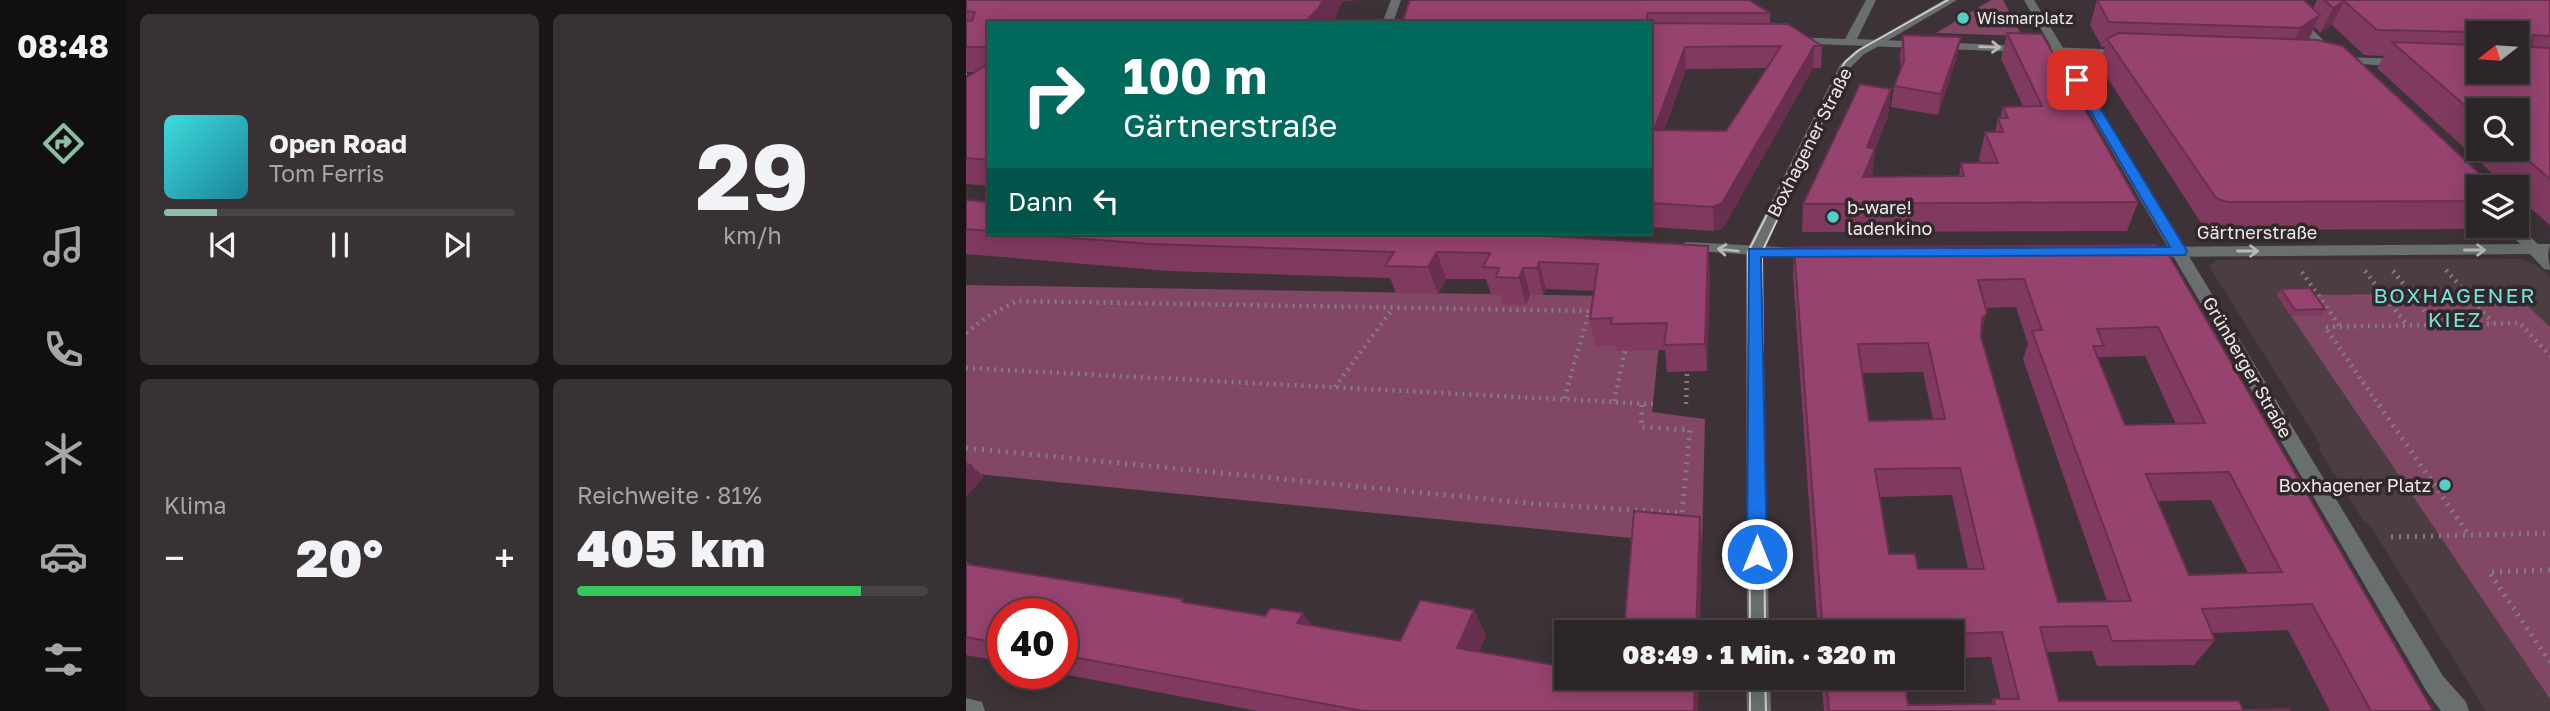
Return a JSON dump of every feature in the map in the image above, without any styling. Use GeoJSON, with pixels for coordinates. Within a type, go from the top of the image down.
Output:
{"type":"FeatureCollection","features":[{"type":"Feature","properties":{"kind":"street"},"geometry":{"type":"LineString","coordinates":[[1388,21],[1396,0]]}},
{"type":"Feature","properties":{"kind":"street"},"geometry":{"type":"LineString","coordinates":[[1850,41],[1871,0]]}},
{"type":"Feature","properties":{"kind":"street","name":"Boxhagener Straße"},"geometry":{"type":"LineString","coordinates":[[1758,620],[1754,253],[1839,76],[1852,59],[1952,0]]}},
{"type":"Feature","properties":{"kind":"street"},"geometry":{"type":"LineString","coordinates":[[2029,0],[2059,50]]}},
{"type":"Feature","properties":{"kind":"street"},"geometry":{"type":"LineString","coordinates":[[2277,0],[2358,78]]}},
{"type":"Feature","properties":{"kind":"street"},"geometry":{"type":"LineString","coordinates":[[1781,40],[2144,53]]}},
{"type":"Feature","properties":{"kind":"street","name":"Grünberger Straße"},"geometry":{"type":"LineString","coordinates":[[2059,50],[2435,684],[2458,711]]}},
{"type":"Feature","properties":{"kind":"street"},"geometry":{"type":"LineString","coordinates":[[2323,60],[2415,63]]}},
{"type":"Feature","properties":{"kind":"street"},"geometry":{"type":"LineString","coordinates":[[2527,238],[2542,249],[2550,265]]}},
{"type":"Feature","properties":{"kind":"street"},"geometry":{"type":"LineString","coordinates":[[1667,245],[1754,253],[1826,254]]}},
{"type":"Feature","properties":{"kind":"street","name":"Gärtnerstraße"},"geometry":{"type":"LineString","coordinates":[[2126,252],[2542,249]]}},
{"type":"Feature","properties":{"kind":"street","name":"Grünberger Straße"},"geometry":{"type":"LineString","coordinates":[[2435,684],[2445,711]]}},
{"type":"Feature","properties":{"kind":"street"},"geometry":{"type":"LineString","coordinates":[[1758,690],[1759,711]]}},
{"type":"Feature","properties":{"kind":"street"},"geometry":{"type":"LineString","coordinates":[[966,710],[973,711]]}},
{"type":"Feature","properties":{"kind":"path"},"geometry":{"type":"LineString","coordinates":[[966,74],[970,74],[972,81],[980,81]]}},
{"type":"Feature","properties":{"kind":"path"},"geometry":{"type":"LineString","coordinates":[[2446,270],[2493,323]]}},
{"type":"Feature","properties":{"kind":"path"},"geometry":{"type":"LineString","coordinates":[[2365,271],[2407,325]]}},
{"type":"Feature","properties":{"kind":"path"},"geometry":{"type":"LineString","coordinates":[[2393,271],[2435,325]]}},
{"type":"Feature","properties":{"kind":"path"},"geometry":{"type":"LineString","coordinates":[[2302,272],[2341,327]]}},
{"type":"Feature","properties":{"kind":"path"},"geometry":{"type":"LineString","coordinates":[[966,333],[988,316],[1017,301],[1589,311],[1564,400]]}},
{"type":"Feature","properties":{"kind":"path"},"geometry":{"type":"LineString","coordinates":[[1335,387],[1394,307]]}},
{"type":"Feature","properties":{"kind":"path"},"geometry":{"type":"LineString","coordinates":[[2469,535],[2325,327],[2520,323],[2550,356]]}},
{"type":"Feature","properties":{"kind":"path"},"geometry":{"type":"LineString","coordinates":[[1614,401],[1625,351]]}},
{"type":"Feature","properties":{"kind":"path"},"geometry":{"type":"LineString","coordinates":[[966,368],[1653,404]]}},
{"type":"Feature","properties":{"kind":"path"},"geometry":{"type":"LineString","coordinates":[[1686,404],[1687,372]]}},
{"type":"Feature","properties":{"kind":"path"},"geometry":{"type":"LineString","coordinates":[[966,448],[1538,504],[1682,513],[1689,430],[1641,427],[1642,403]]}},
{"type":"Feature","properties":{"kind":"path"},"geometry":{"type":"LineString","coordinates":[[2391,537],[2550,533]]}},
{"type":"Feature","properties":{"kind":"path"},"geometry":{"type":"LineString","coordinates":[[2550,570],[2489,572],[2550,662]]}},
{"type":"Feature","properties":{"kind":"shaded area","name":"Wismarplatz"},"geometry":{"type":"Polygon","coordinates":[[[1991,0],[2003,0],[2022,36],[1936,33],[1991,0]]]}},
{"type":"Feature","properties":{"kind":"shaded area"},"geometry":{"type":"Polygon","coordinates":[[[2520,259],[2537,265],[2550,277],[2550,327],[2514,293],[2278,295],[2550,699],[2550,711],[2486,711],[2369,524],[2364,522],[2318,448],[2321,446],[2209,266],[2216,260],[2520,259]]]}},
{"type":"Feature","properties":{"kind":"shaded area"},"geometry":{"type":"Polygon","coordinates":[[[966,285],[1664,297],[1652,412],[1705,419],[1702,545],[966,473],[966,285]]]}},
{"type":"Feature","properties":{"kind":"shaded area"},"geometry":{"type":"Polygon","coordinates":[[[2514,293],[2550,327],[2550,699],[2277,295],[2514,293]]]}},
{"type":"Feature","properties":{"kind":"building"},"geometry":{"type":"Polygon","coordinates":[[[966,0],[1323,0],[1306,21],[987,21],[987,47],[966,47],[966,20],[972,21],[975,12],[966,11],[966,0]]]}},
{"type":"Feature","properties":{"kind":"building"},"geometry":{"type":"Polygon","coordinates":[[[1410,0],[1749,0],[1770,13],[1648,13],[1646,21],[1403,21],[1410,0]]]}},
{"type":"Feature","properties":{"kind":"building"},"geometry":{"type":"Polygon","coordinates":[[[2097,0],[2304,0],[2320,15],[2300,28],[2109,22],[2097,0]]]}},
{"type":"Feature","properties":{"kind":"building"},"geometry":{"type":"Polygon","coordinates":[[[2324,0],[2550,0],[2550,36],[2533,35],[2531,47],[2550,48],[2550,179],[2529,161],[2529,98],[2466,98],[2466,107],[2392,42],[2466,45],[2466,84],[2529,84],[2529,21],[2466,21],[2466,32],[2377,30],[2344,1],[2333,8],[2324,0]]]}},
{"type":"Feature","properties":{"kind":"building"},"geometry":{"type":"Polygon","coordinates":[[[1652,23],[1788,24],[1822,46],[1814,46],[1722,203],[1713,207],[1652,203],[1652,23]],[[1781,46],[1685,47],[1654,130],[1726,131],[1781,46]]]}},
{"type":"Feature","properties":{"kind":"building"},"geometry":{"type":"Polygon","coordinates":[[[2007,33],[2042,34],[2138,202],[1803,204],[1860,84],[1891,89],[1867,147],[1875,149],[1863,177],[1964,176],[1961,163],[1998,163],[1985,132],[2003,132],[1998,118],[2008,118],[2003,107],[2042,106],[2007,33]]]}},
{"type":"Feature","properties":{"kind":"building"},"geometry":{"type":"Polygon","coordinates":[[[2118,33],[2317,40],[2343,46],[2481,175],[2466,175],[2466,201],[2227,202],[2216,198],[2107,39],[2118,33]]]}},
{"type":"Feature","properties":{"kind":"building"},"geometry":{"type":"Polygon","coordinates":[[[1903,35],[1961,37],[1941,94],[1894,86],[1904,61],[1903,35]]]}},
{"type":"Feature","properties":{"kind":"building"},"geometry":{"type":"Polygon","coordinates":[[[987,64],[987,160],[966,158],[966,78],[987,64]]]}},
{"type":"Feature","properties":{"kind":"building"},"geometry":{"type":"Polygon","coordinates":[[[966,200],[987,202],[987,231],[966,229],[966,200]]]}},
{"type":"Feature","properties":{"kind":"building"},"geometry":{"type":"Polygon","coordinates":[[[1033,235],[1528,235],[1708,246],[1705,344],[1664,345],[1667,323],[1611,324],[1612,318],[1590,319],[1598,264],[1539,262],[1537,268],[1523,268],[1519,278],[1496,277],[1499,268],[1483,267],[1490,253],[1437,252],[1428,267],[1385,266],[1394,252],[1151,244],[1033,235]]]}},
{"type":"Feature","properties":{"kind":"building"},"geometry":{"type":"Polygon","coordinates":[[[2155,245],[2166,250],[2433,711],[2371,711],[2312,604],[2202,609],[2215,640],[2112,641],[2107,626],[2040,627],[2059,701],[2239,701],[2243,710],[2290,711],[1829,711],[1827,690],[1906,690],[1908,705],[1995,704],[1993,699],[2019,699],[2002,632],[1964,633],[1964,620],[1822,620],[1794,247],[2155,245]],[[2024,279],[1978,280],[1987,313],[1982,319],[1981,337],[2058,602],[2131,601],[2032,331],[2042,330],[2024,279]],[[2158,327],[2097,329],[2104,346],[2093,346],[2125,425],[2205,423],[2158,327]],[[1928,343],[1858,344],[1869,421],[1945,419],[1928,343]],[[1960,468],[1875,469],[1889,554],[1915,554],[1918,569],[1984,569],[1960,468]],[[2229,472],[2146,474],[2189,575],[2282,572],[2229,472]]]}},
{"type":"Feature","properties":{"kind":"building"},"geometry":{"type":"Polygon","coordinates":[[[2310,288],[2325,309],[2295,310],[2281,289],[2310,288]]]}},
{"type":"Feature","properties":{"kind":"building"},"geometry":{"type":"Polygon","coordinates":[[[1634,511],[1700,517],[1696,620],[1625,620],[1634,511]]]}},
{"type":"Feature","properties":{"kind":"building"},"geometry":{"type":"Polygon","coordinates":[[[966,564],[1183,599],[1182,602],[1265,616],[1270,608],[1303,613],[1297,623],[1400,641],[1420,600],[1474,610],[1457,648],[1554,665],[1554,690],[1695,690],[1694,711],[1363,711],[1078,658],[1078,598],[987,598],[987,641],[966,637],[966,564]]]}},
{"type":"Feature","properties":{"kind":"tram line"},"geometry":{"type":"LineString","coordinates":[[1750,620],[1748,252],[1845,62],[1859,50],[1948,0]]}},
{"type":"Feature","properties":{"kind":"tram line"},"geometry":{"type":"LineString","coordinates":[[1765,620],[1762,252],[1803,165]]}},
{"type":"Feature","properties":{"kind":"tram line"},"geometry":{"type":"LineString","coordinates":[[1750,690],[1750,711]]}},
{"type":"Feature","properties":{"kind":"tram line"},"geometry":{"type":"LineString","coordinates":[[1765,690],[1766,711]]}},
{"type":"Feature","properties":{"kind":"place","name":"Wismarplatz"},"geometry":{"type":"Point","coordinates":[1963,18]}},
{"type":"Feature","properties":{"kind":"place","name":"b-ware! ladenkino"},"geometry":{"type":"Point","coordinates":[1833,217]}},
{"type":"Feature","properties":{"kind":"place","name":"Boxhagener Platz"},"geometry":{"type":"Point","coordinates":[2445,485]}},
{"type":"Feature","properties":{"kind":"district","name":"BOXHAGENER KIEZ"},"geometry":{"type":"Point","coordinates":[2455,307]}},
{"type":"Feature","properties":{"kind":"route"},"geometry":{"type":"LineString","coordinates":[[1757,554],[1754,253],[2180,251],[2077,80]]}}]}
